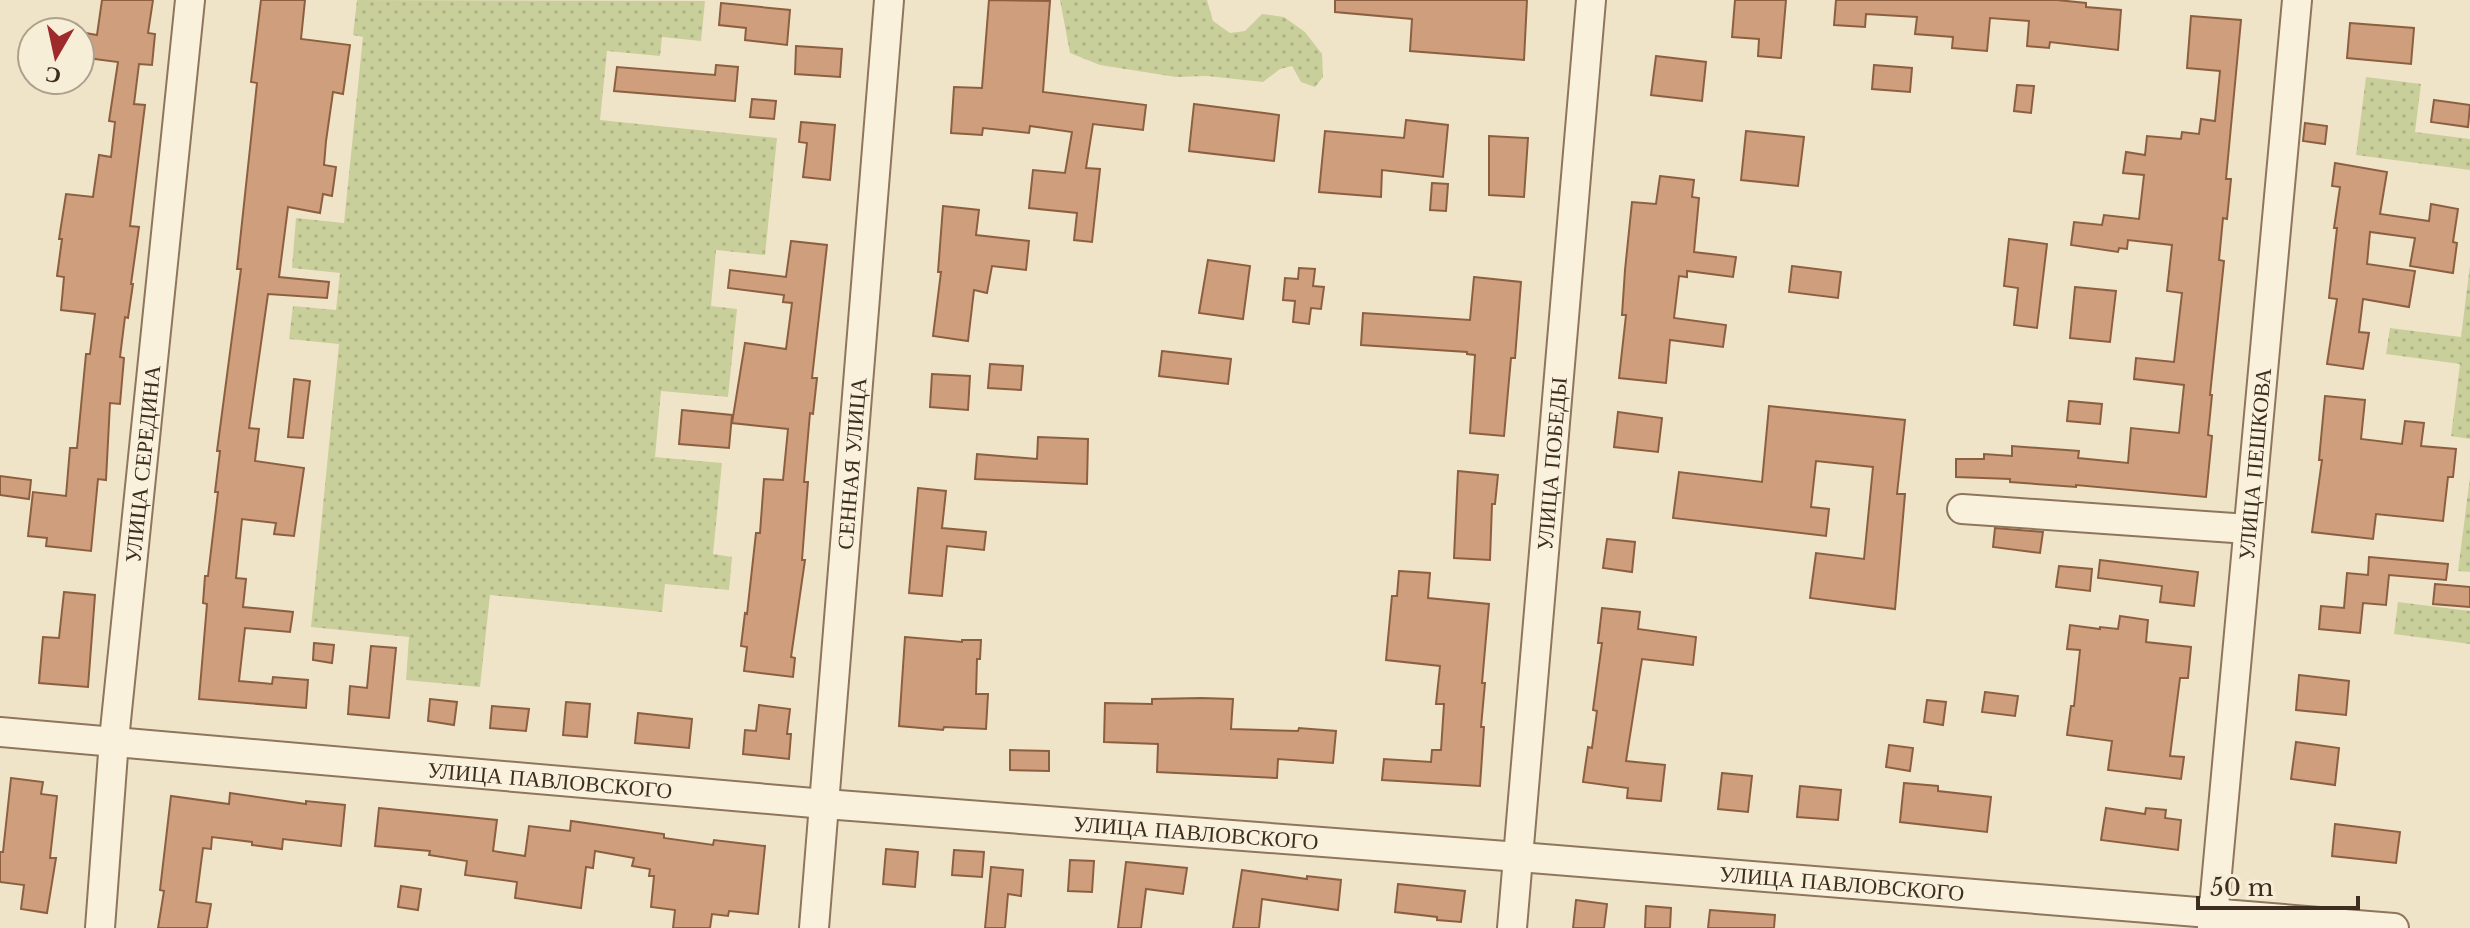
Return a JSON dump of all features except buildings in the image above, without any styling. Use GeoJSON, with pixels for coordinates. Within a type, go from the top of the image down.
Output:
{"type":"FeatureCollection","features":[{"type":"Feature","properties":{"kind":"street","name":"УЛИЦА СЕРЕДИНА"},"geometry":{"type":"LineString","coordinates":[[100,928],[114,740],[190,0]]}},
{"type":"Feature","properties":{"kind":"street","name":"СЕННАЯ УЛИЦА"},"geometry":{"type":"LineString","coordinates":[[814,928],[889,0]]}},
{"type":"Feature","properties":{"kind":"street","name":"УЛИЦА ПОБЕДЫ"},"geometry":{"type":"LineString","coordinates":[[1512,928],[1591,0]]}},
{"type":"Feature","properties":{"kind":"street","name":"УЛИЦА ПЕШКОВА"},"geometry":{"type":"LineString","coordinates":[[2213,920],[2297,0]]}},
{"type":"Feature","properties":{"kind":"street"},"geometry":{"type":"LineString","coordinates":[[1962,509],[2248,529]]}},
{"type":"Feature","properties":{"kind":"street","name":"УЛИЦА ПАВЛОВСКОГО"},"geometry":{"type":"LineString","coordinates":[[0,732],[825,804],[1519,857],[2213,920],[2394,928]]}},
{"type":"Feature","properties":{"kind":"green space"},"geometry":{"type":"Polygon","coordinates":[[[357,0],[705,1],[701,41],[662,37],[660,56],[607,51],[600,120],[777,138],[765,255],[716,250],[711,306],[737,309],[728,397],[661,391],[655,457],[722,463],[713,554],[732,557],[729,590],[665,584],[662,612],[490,595],[480,687],[406,680],[409,637],[311,627],[339,344],[289,339],[293,306],[336,310],[340,273],[292,268],[296,218],[344,223],[363,37],[353,35],[357,0]]]}},
{"type":"Feature","properties":{"kind":"green space"},"geometry":{"type":"Polygon","coordinates":[[[1060,0],[1207,0],[1213,21],[1230,33],[1245,31],[1262,14],[1284,17],[1305,32],[1322,54],[1323,77],[1315,87],[1301,82],[1292,66],[1280,69],[1263,82],[1207,76],[1176,77],[1100,65],[1070,53],[1060,0]]]}},
{"type":"Feature","properties":{"kind":"green space"},"geometry":{"type":"Polygon","coordinates":[[[2366,77],[2421,84],[2415,132],[2470,139],[2470,170],[2356,155],[2366,77]]]}},
{"type":"Feature","properties":{"kind":"green space"},"geometry":{"type":"Polygon","coordinates":[[[2470,265],[2470,439],[2451,436],[2460,364],[2386,354],[2390,328],[2461,337],[2470,265]]]}},
{"type":"Feature","properties":{"kind":"green space"},"geometry":{"type":"Polygon","coordinates":[[[2470,477],[2470,572],[2458,571],[2470,477]]]}},
{"type":"Feature","properties":{"kind":"green space"},"geometry":{"type":"Polygon","coordinates":[[[2398,602],[2470,611],[2470,644],[2394,634],[2398,602]]]}}]}
